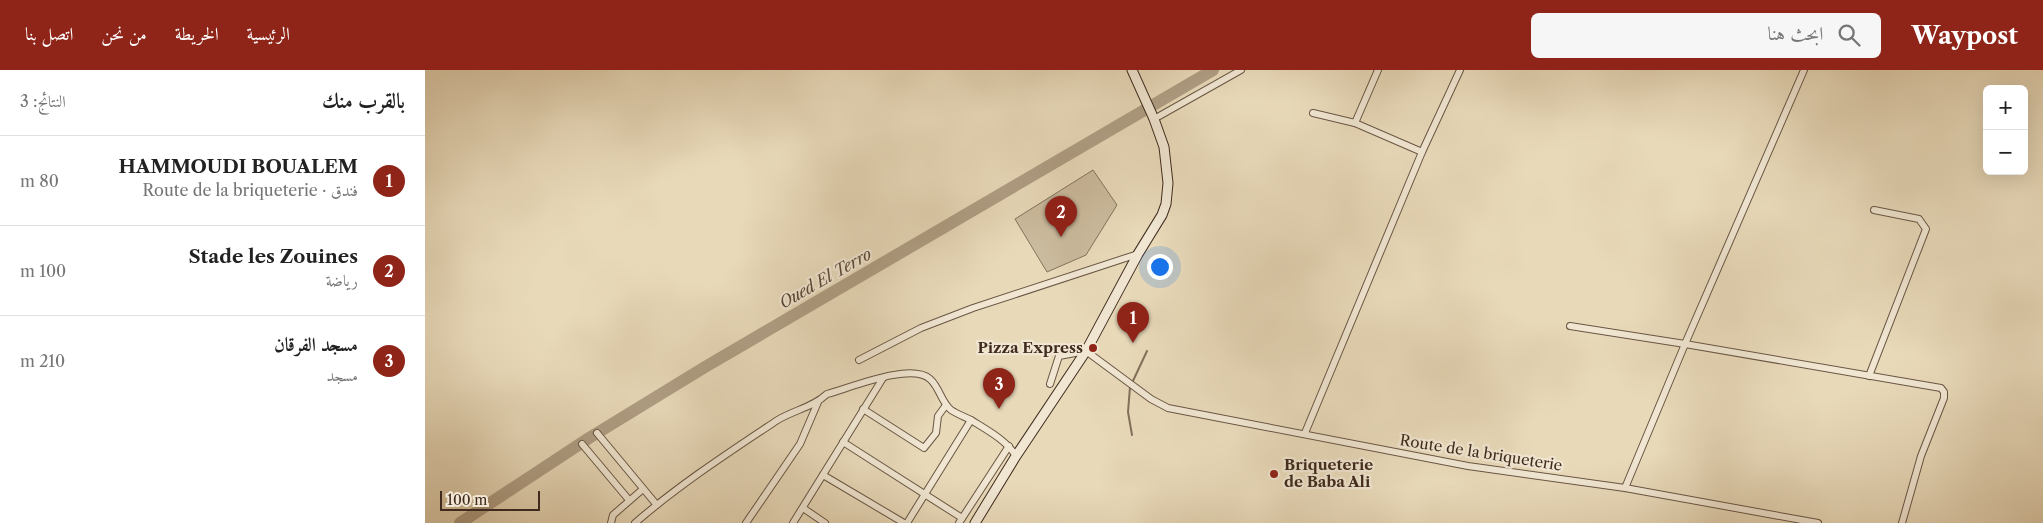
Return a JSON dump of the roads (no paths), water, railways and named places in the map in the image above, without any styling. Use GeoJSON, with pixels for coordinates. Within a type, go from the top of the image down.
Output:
{"type":"FeatureCollection","features":[{"type":"Feature","properties":{"kind":"main road"},"geometry":{"type":"LineString","coordinates":[[975,523],[1015,456],[1086,351],[1138,254],[1162,215],[1168,194],[1167,160],[1163,142],[1153,117],[1131,70]]}},
{"type":"Feature","properties":{"kind":"street"},"geometry":{"type":"LineString","coordinates":[[1153,117],[1241,70]]}},
{"type":"Feature","properties":{"kind":"street"},"geometry":{"type":"LineString","coordinates":[[1355,123],[1378,70]]}},
{"type":"Feature","properties":{"kind":"street"},"geometry":{"type":"LineString","coordinates":[[1305,433],[1422,152],[1460,70]]}},
{"type":"Feature","properties":{"kind":"street"},"geometry":{"type":"LineString","coordinates":[[1625,488],[1685,344],[1805,70]]}},
{"type":"Feature","properties":{"kind":"street"},"geometry":{"type":"LineString","coordinates":[[1313,113],[1355,123],[1422,152]]}},
{"type":"Feature","properties":{"kind":"street"},"geometry":{"type":"LineString","coordinates":[[1869,376],[1926,228],[1919,219],[1874,210]]}},
{"type":"Feature","properties":{"kind":"street"},"geometry":{"type":"LineString","coordinates":[[859,360],[921,328],[973,308],[1138,254]]}},
{"type":"Feature","properties":{"kind":"street"},"geometry":{"type":"LineString","coordinates":[[1570,326],[1939,388],[1944,394],[1933,428],[1921,456],[1902,523]]}},
{"type":"Feature","properties":{"kind":"street"},"geometry":{"type":"LineString","coordinates":[[1050,384],[1059,356],[1086,351]]}},
{"type":"Feature","properties":{"kind":"street","name":"Route de la briqueterie"},"geometry":{"type":"LineString","coordinates":[[1086,351],[1151,400],[1168,408],[1468,466],[1625,488],[1818,523]]}},
{"type":"Feature","properties":{"kind":"street"},"geometry":{"type":"LineString","coordinates":[[635,523],[656,504],[779,419],[818,402],[827,394],[899,374],[919,373],[928,377],[937,386],[946,405],[951,410],[971,420],[1009,446],[1015,456]]}},
{"type":"Feature","properties":{"kind":"street"},"geometry":{"type":"LineString","coordinates":[[793,523],[883,378]]}},
{"type":"Feature","properties":{"kind":"street"},"geometry":{"type":"LineString","coordinates":[[746,523],[800,444],[818,402]]}},
{"type":"Feature","properties":{"kind":"street"},"geometry":{"type":"LineString","coordinates":[[863,409],[924,448],[936,433],[938,416],[946,405]]}},
{"type":"Feature","properties":{"kind":"street"},"geometry":{"type":"LineString","coordinates":[[823,475],[906,523],[971,420]]}},
{"type":"Feature","properties":{"kind":"street"},"geometry":{"type":"LineString","coordinates":[[597,433],[656,504]]}},
{"type":"Feature","properties":{"kind":"street"},"geometry":{"type":"LineString","coordinates":[[843,442],[961,520],[1009,446]]}},
{"type":"Feature","properties":{"kind":"street"},"geometry":{"type":"LineString","coordinates":[[582,444],[629,500]]}},
{"type":"Feature","properties":{"kind":"street"},"geometry":{"type":"LineString","coordinates":[[611,523],[613,515],[643,489]]}},
{"type":"Feature","properties":{"kind":"street"},"geometry":{"type":"LineString","coordinates":[[803,508],[825,523]]}},
{"type":"Feature","properties":{"kind":"waterway","name":"Oued El Terro"},"geometry":{"type":"LineString","coordinates":[[460,523],[589,438],[705,367],[1213,70]]}},
{"type":"Feature","properties":{"kind":"waterway"},"geometry":{"type":"LineString","coordinates":[[1132,383],[1147,351]]}},
{"type":"Feature","properties":{"kind":"waterway"},"geometry":{"type":"LineString","coordinates":[[1130,387],[1128,412],[1132,435]]}},
{"type":"Feature","properties":{"kind":"place","name":"Stade les Zouines"},"geometry":{"type":"Point","coordinates":[1061,237]}},
{"type":"Feature","properties":{"kind":"place","name":"HAMMOUDI BOUALEM"},"geometry":{"type":"Point","coordinates":[1133,343]}},
{"type":"Feature","properties":{"kind":"place","name":"Pizza Express"},"geometry":{"type":"Point","coordinates":[1093,348]}},
{"type":"Feature","properties":{"kind":"place","name":"مسجد الفرقان"},"geometry":{"type":"Point","coordinates":[999,409]}},
{"type":"Feature","properties":{"kind":"place","name":"Briqueterie de Baba Ali"},"geometry":{"type":"Point","coordinates":[1274,474]}}]}
